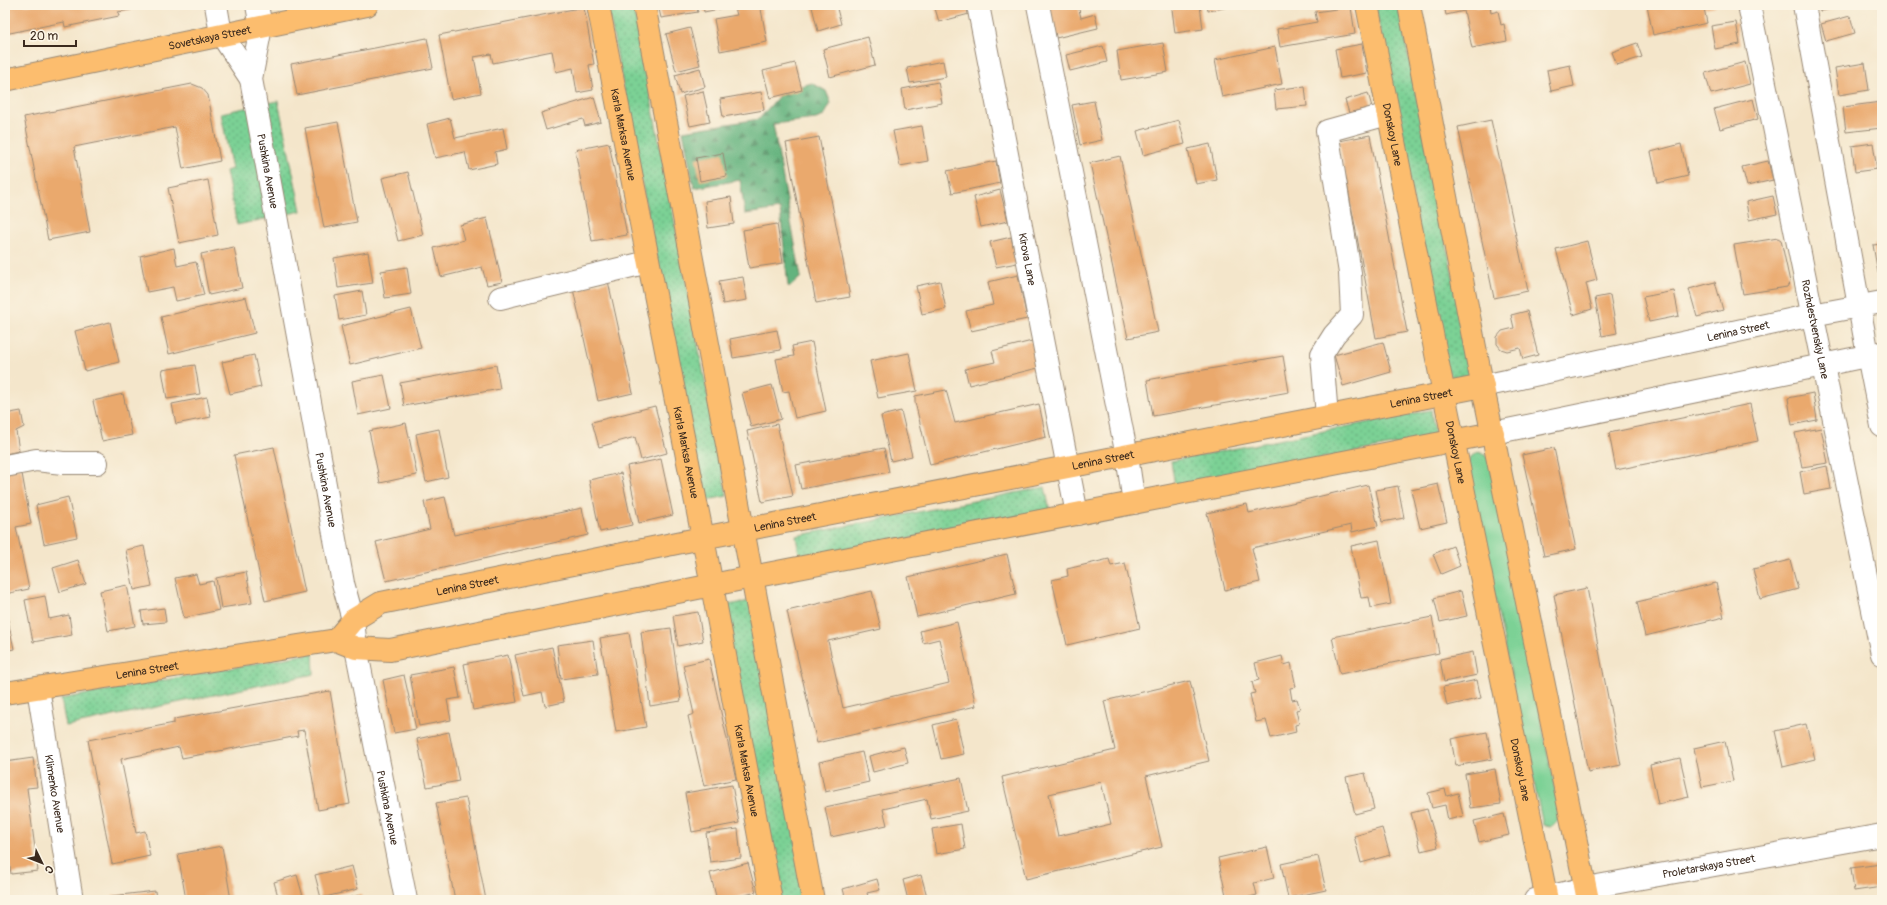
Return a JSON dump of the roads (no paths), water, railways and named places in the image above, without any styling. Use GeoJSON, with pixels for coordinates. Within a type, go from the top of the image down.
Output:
{"type":"FeatureCollection","features":[{"type":"Feature","properties":{"kind":"main road","name":"Sovetskaya Street"},"geometry":{"type":"LineString","coordinates":[[5,80],[221,34],[367,5]]}},
{"type":"Feature","properties":{"kind":"main road","name":"Karla Marksa Avenue"},"geometry":{"type":"LineString","coordinates":[[598,5],[771,900]]}},
{"type":"Feature","properties":{"kind":"main road"},"geometry":{"type":"LineString","coordinates":[[644,5],[813,900]]}},
{"type":"Feature","properties":{"kind":"main road","name":"Donskoy Lane"},"geometry":{"type":"LineString","coordinates":[[1367,5],[1444,394],[1455,441],[1543,899]]}},
{"type":"Feature","properties":{"kind":"main road"},"geometry":{"type":"LineString","coordinates":[[1409,5],[1483,386],[1587,894]]}},
{"type":"Feature","properties":{"kind":"main road","name":"Lenina Street"},"geometry":{"type":"LineString","coordinates":[[5,693],[336,640],[353,620],[381,603],[702,538],[1483,386]]}},
{"type":"Feature","properties":{"kind":"main road"},"geometry":{"type":"LineString","coordinates":[[336,640],[356,648],[390,650],[752,577],[1493,433]]}},
{"type":"Feature","properties":{"kind":"street","name":"Pushkina Avenue"},"geometry":{"type":"LineString","coordinates":[[216,5],[221,34],[251,79]]}},
{"type":"Feature","properties":{"kind":"street","name":"Pushkina Avenue"},"geometry":{"type":"LineString","coordinates":[[257,5],[261,27],[251,79],[343,583],[353,620],[356,648],[406,900]]}},
{"type":"Feature","properties":{"kind":"street","name":"Kirova Lane"},"geometry":{"type":"LineString","coordinates":[[978,5],[1077,514]]}},
{"type":"Feature","properties":{"kind":"street"},"geometry":{"type":"LineString","coordinates":[[1038,5],[1127,456],[1134,503]]}},
{"type":"Feature","properties":{"kind":"street","name":"Rozhdestvenskiy Lane"},"geometry":{"type":"LineString","coordinates":[[1749,5],[1882,654]]}},
{"type":"Feature","properties":{"kind":"street"},"geometry":{"type":"LineString","coordinates":[[1804,5],[1860,307],[1875,354],[1882,426]]}},
{"type":"Feature","properties":{"kind":"street"},"geometry":{"type":"LineString","coordinates":[[1327,417],[1322,354],[1334,335],[1352,316],[1350,273],[1327,131],[1388,114]]}},
{"type":"Feature","properties":{"kind":"street"},"geometry":{"type":"LineString","coordinates":[[500,298],[648,262]]}},
{"type":"Feature","properties":{"kind":"street","name":"Lenina Street"},"geometry":{"type":"LineString","coordinates":[[1483,386],[1812,315],[1882,302]]}},
{"type":"Feature","properties":{"kind":"street"},"geometry":{"type":"LineString","coordinates":[[1493,433],[1875,354]]}},
{"type":"Feature","properties":{"kind":"street"},"geometry":{"type":"LineString","coordinates":[[5,466],[36,460],[97,462]]}},
{"type":"Feature","properties":{"kind":"street","name":"Klimenko Avenue"},"geometry":{"type":"LineString","coordinates":[[38,688],[72,900]]}},
{"type":"Feature","properties":{"kind":"street","name":"Proletarskaya Street"},"geometry":{"type":"LineString","coordinates":[[1543,899],[1587,894],[1882,835]]}}]}
